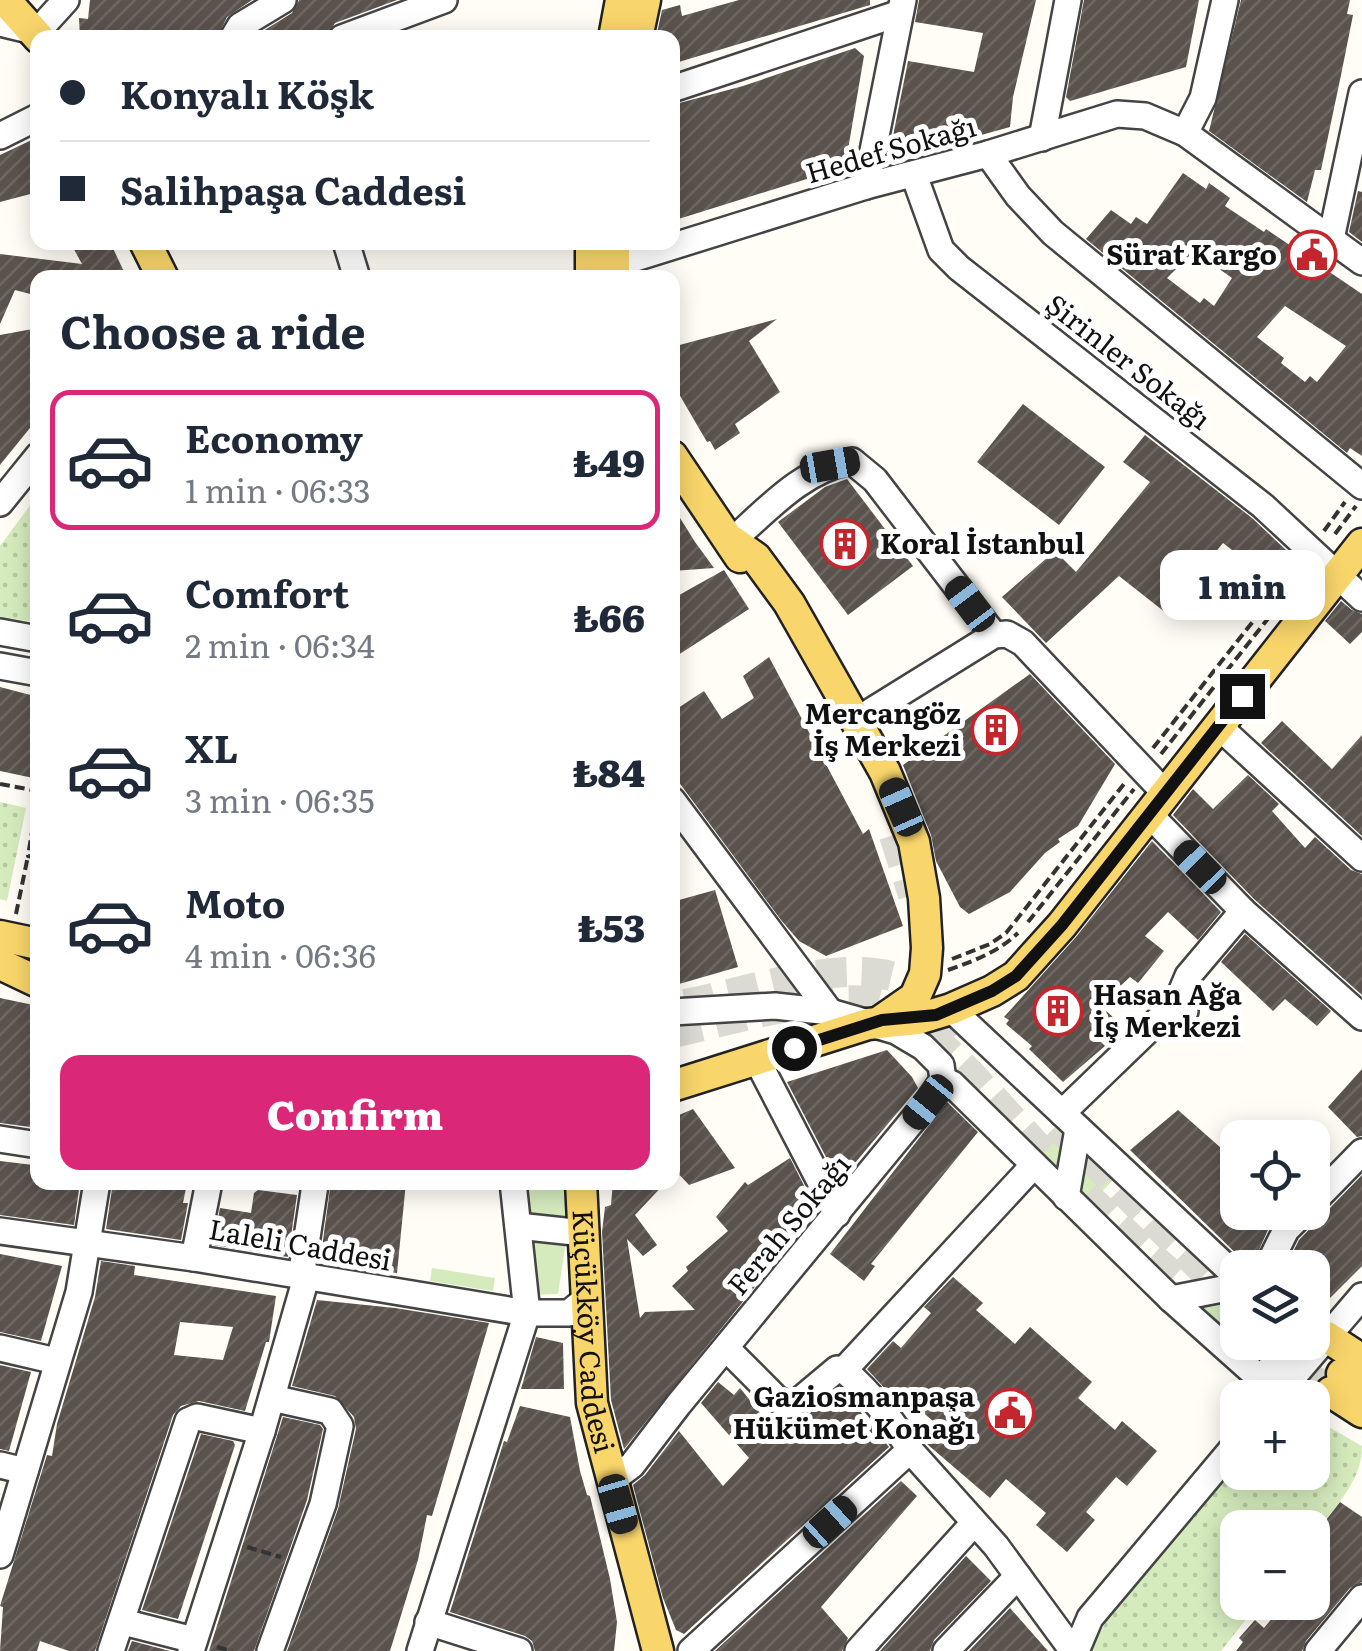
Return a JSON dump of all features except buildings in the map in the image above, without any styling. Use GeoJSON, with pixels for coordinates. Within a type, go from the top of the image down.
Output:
{"type":"FeatureCollection","features":[{"type":"Feature","properties":{"kind":"main road"},"geometry":{"type":"LineString","coordinates":[[5,0],[32,30]]}},
{"type":"Feature","properties":{"kind":"main road"},"geometry":{"type":"LineString","coordinates":[[615,30],[621,0]]}},
{"type":"Feature","properties":{"kind":"main road"},"geometry":{"type":"LineString","coordinates":[[639,30],[646,0]]}},
{"type":"Feature","properties":{"kind":"main road"},"geometry":{"type":"LineString","coordinates":[[680,467],[732,541],[833,712],[894,836]]}},
{"type":"Feature","properties":{"kind":"main road"},"geometry":{"type":"LineString","coordinates":[[680,1084],[875,1022],[918,1019],[951,1009],[1016,976],[1036,956],[1151,795],[1222,723],[1348,540]]}},
{"type":"Feature","properties":{"kind":"main road"},"geometry":{"type":"LineString","coordinates":[[732,541],[756,558],[772,576],[858,720],[901,807],[920,866],[928,948],[921,987],[915,997],[875,1022]]}},
{"type":"Feature","properties":{"kind":"main road"},"geometry":{"type":"LineString","coordinates":[[14,947],[30,970]]}},
{"type":"Feature","properties":{"kind":"main road","name":"Küçükköy Caddesi"},"geometry":{"type":"LineString","coordinates":[[581,1190],[592,1404],[654,1641]]}},
{"type":"Feature","properties":{"kind":"main road"},"geometry":{"type":"LineString","coordinates":[[1330,1348],[1349,1378],[1362,1412]]}},
{"type":"Feature","properties":{"kind":"street"},"geometry":{"type":"LineString","coordinates":[[39,30],[66,0]]}},
{"type":"Feature","properties":{"kind":"street"},"geometry":{"type":"LineString","coordinates":[[238,30],[283,0]]}},
{"type":"Feature","properties":{"kind":"street"},"geometry":{"type":"LineString","coordinates":[[363,30],[444,0]]}},
{"type":"Feature","properties":{"kind":"street"},"geometry":{"type":"LineString","coordinates":[[1042,138],[1068,0]]}},
{"type":"Feature","properties":{"kind":"street"},"geometry":{"type":"LineString","coordinates":[[1185,132],[1203,98],[1225,0]]}},
{"type":"Feature","properties":{"kind":"street"},"geometry":{"type":"LineString","coordinates":[[680,86],[902,7]]}},
{"type":"Feature","properties":{"kind":"street"},"geometry":{"type":"LineString","coordinates":[[866,186],[902,7]]}},
{"type":"Feature","properties":{"kind":"street"},"geometry":{"type":"LineString","coordinates":[[0,23],[30,32]]}},
{"type":"Feature","properties":{"kind":"street"},"geometry":{"type":"LineString","coordinates":[[1332,238],[1362,93]]}},
{"type":"Feature","properties":{"kind":"street","name":"Hedef Sokağı"},"geometry":{"type":"LineString","coordinates":[[680,244],[1117,114],[1144,116],[1185,132],[1362,262]]}},
{"type":"Feature","properties":{"kind":"street"},"geometry":{"type":"LineString","coordinates":[[0,136],[30,122]]}},
{"type":"Feature","properties":{"kind":"street"},"geometry":{"type":"LineString","coordinates":[[988,154],[1011,188],[1053,233],[1359,487]]}},
{"type":"Feature","properties":{"kind":"street","name":"Şirinler Sokağı"},"geometry":{"type":"LineString","coordinates":[[914,175],[941,250],[959,268],[1264,506],[1362,598]]}},
{"type":"Feature","properties":{"kind":"street","name":"Hedef Sokağı"},"geometry":{"type":"LineString","coordinates":[[608,266],[660,250]]}},
{"type":"Feature","properties":{"kind":"street"},"geometry":{"type":"LineString","coordinates":[[732,541],[792,488],[830,465],[852,461],[875,480],[994,635]]}},
{"type":"Feature","properties":{"kind":"street"},"geometry":{"type":"LineString","coordinates":[[0,525],[9,499],[30,468]]}},
{"type":"Feature","properties":{"kind":"street"},"geometry":{"type":"LineString","coordinates":[[9,499],[30,484]]}},
{"type":"Feature","properties":{"kind":"street"},"geometry":{"type":"LineString","coordinates":[[0,632],[30,638]]}},
{"type":"Feature","properties":{"kind":"street"},"geometry":{"type":"LineString","coordinates":[[858,720],[994,635],[1007,634],[1023,643],[1243,912],[1362,1018]]}},
{"type":"Feature","properties":{"kind":"street"},"geometry":{"type":"LineString","coordinates":[[0,647],[30,651]]}},
{"type":"Feature","properties":{"kind":"street"},"geometry":{"type":"LineString","coordinates":[[0,666],[30,672]]}},
{"type":"Feature","properties":{"kind":"street"},"geometry":{"type":"LineString","coordinates":[[1222,723],[1228,734],[1362,858]]}},
{"type":"Feature","properties":{"kind":"street"},"geometry":{"type":"LineString","coordinates":[[680,811],[830,1012]]}},
{"type":"Feature","properties":{"kind":"street"},"geometry":{"type":"LineString","coordinates":[[1066,1197],[1070,1121],[1181,1006],[1188,976],[1243,912]]}},
{"type":"Feature","properties":{"kind":"street"},"geometry":{"type":"LineString","coordinates":[[680,1012],[775,1006],[830,1012],[875,1022],[923,1047],[941,1065],[943,1080],[952,1084],[1171,1298],[1262,1380]]}},
{"type":"Feature","properties":{"kind":"street"},"geometry":{"type":"LineString","coordinates":[[951,1009],[1220,1261]]}},
{"type":"Feature","properties":{"kind":"street"},"geometry":{"type":"LineString","coordinates":[[757,1060],[837,1214]]}},
{"type":"Feature","properties":{"kind":"street","name":"Ferah Sokağı"},"geometry":{"type":"LineString","coordinates":[[611,1481],[632,1465],[943,1080]]}},
{"type":"Feature","properties":{"kind":"street"},"geometry":{"type":"LineString","coordinates":[[0,1139],[30,1143]]}},
{"type":"Feature","properties":{"kind":"street"},"geometry":{"type":"LineString","coordinates":[[1330,1185],[1362,1152]]}},
{"type":"Feature","properties":{"kind":"street"},"geometry":{"type":"LineString","coordinates":[[844,1370],[1034,1165]]}},
{"type":"Feature","properties":{"kind":"street"},"geometry":{"type":"LineString","coordinates":[[0,1555],[12,1468],[56,1362],[79,1292],[96,1190]]}},
{"type":"Feature","properties":{"kind":"street"},"geometry":{"type":"LineString","coordinates":[[194,1258],[207,1190]]}},
{"type":"Feature","properties":{"kind":"street"},"geometry":{"type":"LineString","coordinates":[[124,1622],[192,1646],[272,1398],[304,1277],[314,1190]]}},
{"type":"Feature","properties":{"kind":"street"},"geometry":{"type":"LineString","coordinates":[[420,1651],[528,1313],[515,1190]]}},
{"type":"Feature","properties":{"kind":"street"},"geometry":{"type":"LineString","coordinates":[[518,1226],[574,1232]]}},
{"type":"Feature","properties":{"kind":"street","name":"Laleli Caddesi"},"geometry":{"type":"LineString","coordinates":[[0,1231],[194,1258],[528,1313],[569,1313],[586,1299]]}},
{"type":"Feature","properties":{"kind":"street"},"geometry":{"type":"LineString","coordinates":[[1171,1298],[1220,1289]]}},
{"type":"Feature","properties":{"kind":"street"},"geometry":{"type":"LineString","coordinates":[[1330,1323],[1362,1296]]}},
{"type":"Feature","properties":{"kind":"street"},"geometry":{"type":"LineString","coordinates":[[0,1348],[56,1362]]}},
{"type":"Feature","properties":{"kind":"street"},"geometry":{"type":"LineString","coordinates":[[726,1348],[777,1399],[788,1404],[800,1400],[837,1369],[844,1370],[882,1410],[910,1450],[1018,1576],[1074,1651],[1090,1618],[1220,1463]]}},
{"type":"Feature","properties":{"kind":"street"},"geometry":{"type":"LineString","coordinates":[[1280,1380],[1296,1360]]}},
{"type":"Feature","properties":{"kind":"street"},"geometry":{"type":"LineString","coordinates":[[270,1651],[323,1504],[340,1426],[330,1411],[272,1398]]}},
{"type":"Feature","properties":{"kind":"street"},"geometry":{"type":"LineString","coordinates":[[111,1651],[124,1622],[188,1421],[197,1417],[262,1431]]}},
{"type":"Feature","properties":{"kind":"street"},"geometry":{"type":"LineString","coordinates":[[654,1641],[695,1647],[910,1450]]}},
{"type":"Feature","properties":{"kind":"street"},"geometry":{"type":"LineString","coordinates":[[858,1651],[974,1523]]}},
{"type":"Feature","properties":{"kind":"street"},"geometry":{"type":"LineString","coordinates":[[946,1651],[1018,1576]]}},
{"type":"Feature","properties":{"kind":"street"},"geometry":{"type":"LineString","coordinates":[[1318,1651],[1353,1630],[1362,1598]]}},
{"type":"Feature","properties":{"kind":"street"},"geometry":{"type":"LineString","coordinates":[[428,1622],[519,1651]]}},
{"type":"Feature","properties":{"kind":"path"},"geometry":{"type":"LineString","coordinates":[[1322,533],[1359,487]]}},
{"type":"Feature","properties":{"kind":"path"},"geometry":{"type":"LineString","coordinates":[[1348,540],[1362,498]]}},
{"type":"Feature","properties":{"kind":"path"},"geometry":{"type":"LineString","coordinates":[[1144,759],[1306,555]]}},
{"type":"Feature","properties":{"kind":"path"},"geometry":{"type":"LineString","coordinates":[[1156,761],[1326,568]]}},
{"type":"Feature","properties":{"kind":"path"},"geometry":{"type":"LineString","coordinates":[[940,962],[990,944],[1006,933],[1132,774]]}},
{"type":"Feature","properties":{"kind":"path"},"geometry":{"type":"LineString","coordinates":[[0,784],[30,792]]}},
{"type":"Feature","properties":{"kind":"path"},"geometry":{"type":"LineString","coordinates":[[941,972],[1004,946],[1151,795]]}},
{"type":"Feature","properties":{"kind":"path"},"geometry":{"type":"LineString","coordinates":[[14,947],[30,844]]}},
{"type":"Feature","properties":{"kind":"path"},"geometry":{"type":"LineString","coordinates":[[225,1540],[300,1562]]}},
{"type":"Feature","properties":{"kind":"green space"},"geometry":{"type":"Polygon","coordinates":[[[30,505],[30,621],[0,617],[0,546],[30,505]]]}},
{"type":"Feature","properties":{"kind":"green space"},"geometry":{"type":"Polygon","coordinates":[[[0,802],[26,808],[7,901],[0,899],[0,802]]]}},
{"type":"Feature","properties":{"kind":"green space"},"geometry":{"type":"Polygon","coordinates":[[[1057,1126],[1068,1139],[1062,1181],[1032,1151],[1057,1126]]]}},
{"type":"Feature","properties":{"kind":"green space"},"geometry":{"type":"Polygon","coordinates":[[[1083,1149],[1114,1179],[1089,1205],[1076,1192],[1083,1149]]]}},
{"type":"Feature","properties":{"kind":"green space"},"geometry":{"type":"Polygon","coordinates":[[[522,1190],[570,1190],[572,1223],[524,1220],[522,1190]]]}},
{"type":"Feature","properties":{"kind":"green space"},"geometry":{"type":"Polygon","coordinates":[[[523,1234],[566,1241],[558,1294],[528,1295],[523,1234]]]}},
{"type":"Feature","properties":{"kind":"green space"},"geometry":{"type":"Polygon","coordinates":[[[432,1268],[495,1278],[493,1291],[430,1281],[432,1268]]]}},
{"type":"Feature","properties":{"kind":"green space"},"geometry":{"type":"Polygon","coordinates":[[[1220,1299],[1220,1331],[1192,1302],[1220,1299]]]}},
{"type":"Feature","properties":{"kind":"green space"},"geometry":{"type":"Polygon","coordinates":[[[1330,1428],[1362,1446],[1357,1471],[1330,1513],[1330,1510],[1220,1510],[1220,1620],[1246,1620],[1221,1651],[1090,1651],[1112,1611],[1220,1486],[1220,1490],[1330,1490],[1330,1428]]]}},
{"type":"Feature","properties":{"kind":"tunnel"},"geometry":{"type":"LineString","coordinates":[[894,835],[913,895]]}},
{"type":"Feature","properties":{"kind":"tunnel"},"geometry":{"type":"LineString","coordinates":[[685,1004],[828,973],[884,974],[909,982],[931,996],[964,1026]]}},
{"type":"Feature","properties":{"kind":"tunnel"},"geometry":{"type":"LineString","coordinates":[[680,1031],[836,1001],[862,1000],[902,1013],[946,1049],[1117,1225],[1220,1314]]}},
{"type":"Feature","properties":{"kind":"tunnel"},"geometry":{"type":"LineString","coordinates":[[1057,1125],[1220,1285]]}},
{"type":"Feature","properties":{"kind":"tunnel"},"geometry":{"type":"LineString","coordinates":[[1284,1360],[1331,1392]]}},
{"type":"Feature","properties":{"kind":"place","name":"Sürat Kargo"},"geometry":{"type":"Point","coordinates":[1312,255]}},
{"type":"Feature","properties":{"kind":"place","name":"Koral İstanbul"},"geometry":{"type":"Point","coordinates":[845,544]}},
{"type":"Feature","properties":{"kind":"place","name":"Mercangöz İş Merkezi"},"geometry":{"type":"Point","coordinates":[996,730]}},
{"type":"Feature","properties":{"kind":"place","name":"Hasan Ağa İş Merkezi"},"geometry":{"type":"Point","coordinates":[1058,1011]}},
{"type":"Feature","properties":{"kind":"place","name":"Gaziosmanpaşa Hükümet Konağı"},"geometry":{"type":"Point","coordinates":[1010,1413]}},
{"type":"Feature","properties":{"kind":"route"},"geometry":{"type":"LineString","coordinates":[[794,1048],[882,1020],[936,1015],[1016,976],[1062,925],[1242,696]]}}]}
